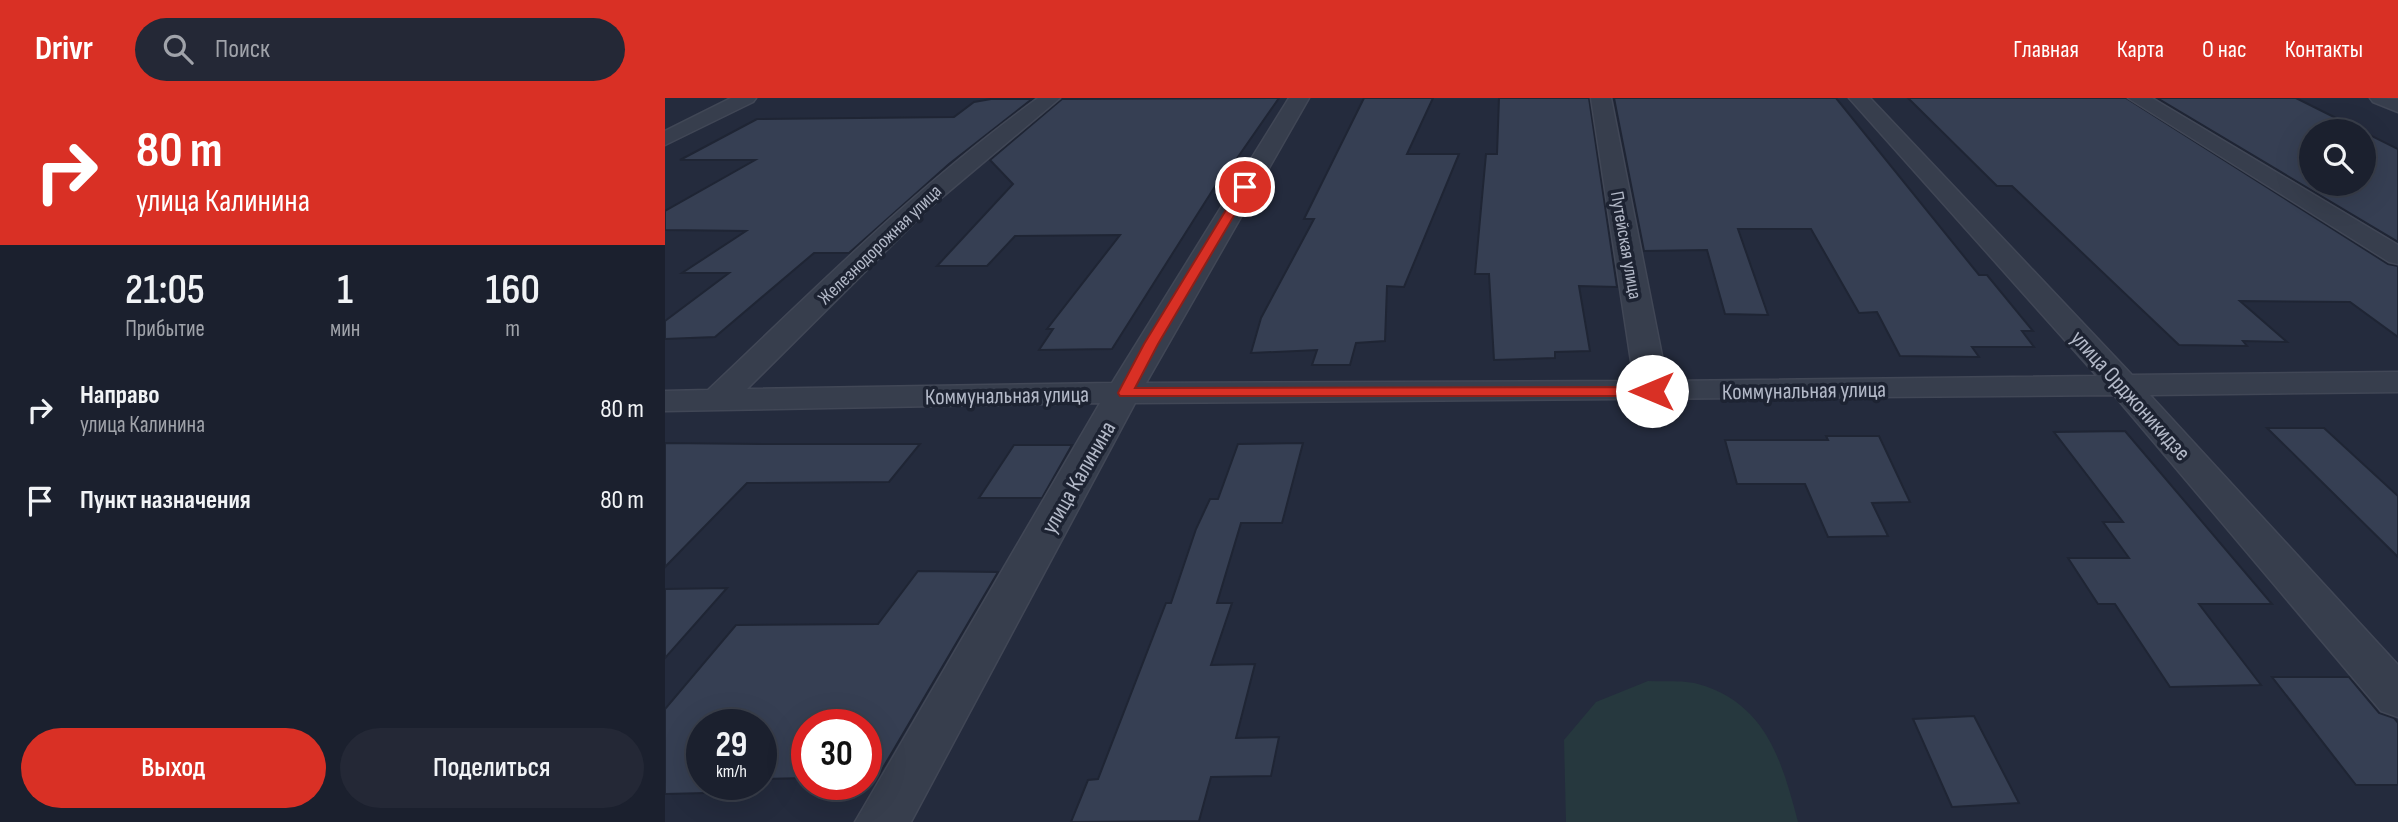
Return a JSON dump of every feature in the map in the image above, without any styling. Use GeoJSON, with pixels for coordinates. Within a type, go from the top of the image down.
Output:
{"type":"FeatureCollection","features":[{"type":"Feature","properties":{"kind":"street"},"geometry":{"type":"LineString","coordinates":[[665,139],[746,98]]}},
{"type":"Feature","properties":{"kind":"street","name":"Железнодорожная улица"},"geometry":{"type":"LineString","coordinates":[[717,400],[944,182],[1008,127],[1050,98]]}},
{"type":"Feature","properties":{"kind":"street","name":"улица Калинина"},"geometry":{"type":"LineString","coordinates":[[882,822],[1126,393],[1151,344],[1299,98]]}},
{"type":"Feature","properties":{"kind":"street","name":"Путейская улица"},"geometry":{"type":"LineString","coordinates":[[1601,98],[1652,391]]}},
{"type":"Feature","properties":{"kind":"street","name":"улица Орджоникидзе"},"geometry":{"type":"LineString","coordinates":[[1859,98],[2124,386],[2398,697]]}},
{"type":"Feature","properties":{"kind":"street"},"geometry":{"type":"LineString","coordinates":[[2138,98],[2398,257]]}},
{"type":"Feature","properties":{"kind":"street"},"geometry":{"type":"LineString","coordinates":[[2380,98],[2398,106]]}},
{"type":"Feature","properties":{"kind":"street","name":"Коммунальная улица"},"geometry":{"type":"LineString","coordinates":[[665,401],[1126,393],[1652,391],[2398,383]]}},
{"type":"Feature","properties":{"kind":"shaded area"},"geometry":{"type":"Polygon","coordinates":[[[1648,681],[1698,684],[1721,693],[1740,705],[1768,737],[1785,777],[1798,822],[1566,822],[1564,740],[1596,702],[1648,681]]]}},
{"type":"Feature","properties":{"kind":"building"},"geometry":{"type":"Polygon","coordinates":[[[1279,98],[1224,177],[1221,177],[1112,349],[1039,350],[1053,329],[1047,329],[1120,235],[1015,236],[987,266],[937,266],[1013,184],[990,160],[1062,99],[1279,98]]]}},
{"type":"Feature","properties":{"kind":"building"},"geometry":{"type":"Polygon","coordinates":[[[1364,98],[1433,98],[1407,154],[1459,154],[1404,287],[1387,286],[1385,341],[1356,343],[1350,365],[1312,365],[1317,350],[1251,353],[1261,318],[1314,219],[1304,219],[1364,98]]]}},
{"type":"Feature","properties":{"kind":"building"},"geometry":{"type":"Polygon","coordinates":[[[1499,98],[1589,98],[1617,287],[1579,286],[1590,351],[1555,352],[1555,358],[1494,360],[1489,274],[1475,274],[1486,154],[1497,154],[1499,98]]]}},
{"type":"Feature","properties":{"kind":"building"},"geometry":{"type":"Polygon","coordinates":[[[1614,98],[1836,98],[1979,275],[1987,275],[2033,331],[2022,331],[2034,347],[1972,347],[1979,357],[1900,356],[1877,312],[1859,313],[1811,229],[1738,229],[1768,315],[1725,314],[1707,250],[1644,251],[1614,98]]]}},
{"type":"Feature","properties":{"kind":"building"},"geometry":{"type":"Polygon","coordinates":[[[1908,98],[2126,98],[2388,264],[2398,266],[2398,337],[2350,302],[2240,301],[2287,342],[2243,341],[2247,346],[2179,345],[2012,186],[1997,186],[1908,98]]]}},
{"type":"Feature","properties":{"kind":"building"},"geometry":{"type":"Polygon","coordinates":[[[2157,98],[2296,98],[2338,119],[2299,119],[2299,183],[2157,98]]]}},
{"type":"Feature","properties":{"kind":"building"},"geometry":{"type":"Polygon","coordinates":[[[991,99],[1032,99],[949,164],[849,253],[814,253],[715,337],[665,339],[665,321],[729,273],[682,273],[746,231],[665,230],[665,211],[755,160],[680,160],[757,119],[954,117],[974,102],[991,99]]]}},
{"type":"Feature","properties":{"kind":"building"},"geometry":{"type":"Polygon","coordinates":[[[2376,138],[2398,149],[2398,242],[2321,196],[2376,196],[2376,138]]]}},
{"type":"Feature","properties":{"kind":"building"},"geometry":{"type":"Polygon","coordinates":[[[2267,428],[2324,428],[2398,496],[2398,557],[2267,428]]]}},
{"type":"Feature","properties":{"kind":"building"},"geometry":{"type":"Polygon","coordinates":[[[2125,431],[2272,604],[2199,604],[2261,685],[2170,687],[2115,604],[2098,604],[2068,558],[2129,558],[2103,522],[2123,522],[2054,432],[2125,431]]]}},
{"type":"Feature","properties":{"kind":"building"},"geometry":{"type":"Polygon","coordinates":[[[1826,436],[1879,436],[1910,502],[1872,503],[1888,536],[1828,537],[1805,484],[1737,484],[1725,440],[1828,440],[1826,436]]]}},
{"type":"Feature","properties":{"kind":"building"},"geometry":{"type":"Polygon","coordinates":[[[665,443],[920,444],[889,482],[747,483],[665,567],[665,443]]]}},
{"type":"Feature","properties":{"kind":"building"},"geometry":{"type":"Polygon","coordinates":[[[1303,443],[1282,523],[1241,523],[1217,603],[1232,603],[1211,665],[1255,664],[1236,738],[1279,737],[1271,776],[1211,777],[1199,821],[1071,822],[1088,780],[1098,779],[1166,603],[1171,603],[1196,529],[1210,499],[1218,499],[1238,444],[1303,443]]]}},
{"type":"Feature","properties":{"kind":"building"},"geometry":{"type":"Polygon","coordinates":[[[1014,445],[1072,445],[1042,498],[979,498],[1014,445]]]}},
{"type":"Feature","properties":{"kind":"building"},"geometry":{"type":"Polygon","coordinates":[[[918,571],[998,572],[882,769],[882,709],[791,709],[791,778],[777,779],[777,709],[686,709],[686,793],[665,794],[665,709],[736,625],[878,624],[918,571]]]}},
{"type":"Feature","properties":{"kind":"building"},"geometry":{"type":"Polygon","coordinates":[[[727,588],[665,658],[665,589],[727,588]]]}},
{"type":"Feature","properties":{"kind":"building"},"geometry":{"type":"Polygon","coordinates":[[[2272,677],[2349,677],[2379,713],[2394,718],[2398,723],[2398,785],[2356,785],[2272,677]]]}},
{"type":"Feature","properties":{"kind":"building"},"geometry":{"type":"Polygon","coordinates":[[[1974,716],[2019,803],[1952,807],[1913,719],[1974,716]]]}},
{"type":"Feature","properties":{"kind":"route"},"geometry":{"type":"LineString","coordinates":[[1245,187],[1151,344],[1126,393],[1652,391]]}}]}
